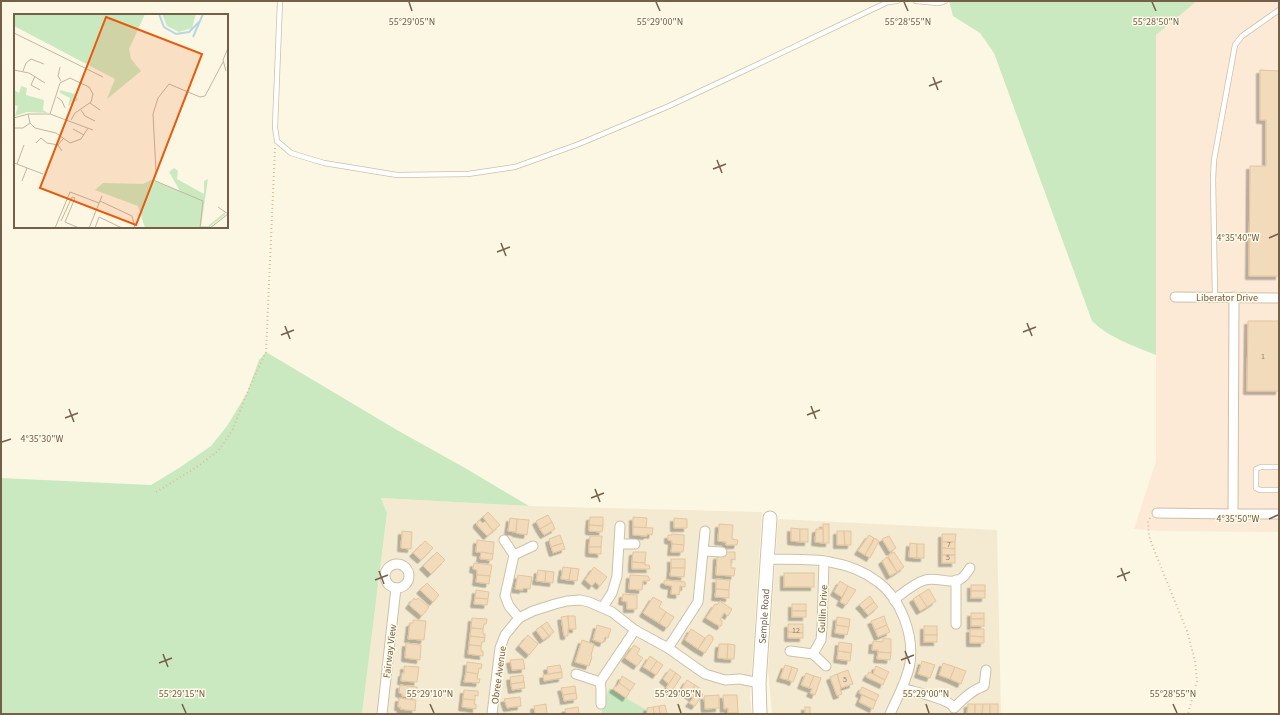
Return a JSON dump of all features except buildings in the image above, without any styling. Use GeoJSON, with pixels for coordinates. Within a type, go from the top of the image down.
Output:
{"type":"FeatureCollection","features":[{"type":"Feature","properties":{"kind":"street","name":"Liberator Drive"},"geometry":{"type":"LineString","coordinates":[[1175,297],[1279,298]]}},
{"type":"Feature","properties":{"kind":"street"},"geometry":{"type":"LineString","coordinates":[[1233,514],[1234,297]]}},
{"type":"Feature","properties":{"kind":"street"},"geometry":{"type":"LineString","coordinates":[[1157,513],[1279,514]]}},
{"type":"Feature","properties":{"kind":"street","name":"Semple Road"},"geometry":{"type":"LineString","coordinates":[[760,714],[759,683],[770,518]]}},
{"type":"Feature","properties":{"kind":"street"},"geometry":{"type":"LineString","coordinates":[[603,607],[612,593],[618,576],[620,526]]}},
{"type":"Feature","properties":{"kind":"street"},"geometry":{"type":"LineString","coordinates":[[668,648],[698,602],[705,531]]}},
{"type":"Feature","properties":{"kind":"street"},"geometry":{"type":"LineString","coordinates":[[504,540],[514,555],[505,596],[509,606],[519,618]]}},
{"type":"Feature","properties":{"kind":"street"},"geometry":{"type":"LineString","coordinates":[[619,544],[635,544]]}},
{"type":"Feature","properties":{"kind":"street"},"geometry":{"type":"LineString","coordinates":[[514,555],[533,546]]}},
{"type":"Feature","properties":{"kind":"street"},"geometry":{"type":"LineString","coordinates":[[704,551],[722,552]]}},
{"type":"Feature","properties":{"kind":"street"},"geometry":{"type":"LineString","coordinates":[[767,559],[824,561],[844,565],[861,572],[878,582],[890,594],[909,633],[911,648],[910,664],[902,688],[890,714]]}},
{"type":"Feature","properties":{"kind":"street","name":"Gullin Drive"},"geometry":{"type":"LineString","coordinates":[[813,654],[821,640],[824,605],[824,561]]}},
{"type":"Feature","properties":{"kind":"street"},"geometry":{"type":"LineString","coordinates":[[894,600],[911,587],[925,580],[956,580],[962,578],[970,568]]}},
{"type":"Feature","properties":{"kind":"street"},"geometry":{"type":"LineString","coordinates":[[956,580],[956,624]]}},
{"type":"Feature","properties":{"kind":"street","name":"Fairway View"},"geometry":{"type":"LineString","coordinates":[[382,714],[396,588]]}},
{"type":"Feature","properties":{"kind":"street","name":"Obree Avenue"},"geometry":{"type":"LineString","coordinates":[[492,714],[500,648],[505,635],[519,618],[533,611],[567,601],[580,600],[603,607],[635,630],[668,648],[705,674],[725,680],[740,679],[759,683]]}},
{"type":"Feature","properties":{"kind":"street"},"geometry":{"type":"LineString","coordinates":[[601,704],[600,682],[635,630]]}},
{"type":"Feature","properties":{"kind":"street"},"geometry":{"type":"LineString","coordinates":[[790,651],[813,654],[826,666]]}},
{"type":"Feature","properties":{"kind":"street"},"geometry":{"type":"LineString","coordinates":[[902,688],[943,700],[953,705],[956,711],[967,695],[984,686],[986,670]]}},
{"type":"Feature","properties":{"kind":"street"},"geometry":{"type":"LineString","coordinates":[[576,674],[600,682]]}},
{"type":"Feature","properties":{"kind":"lane"},"geometry":{"type":"LineString","coordinates":[[280,1],[275,127],[276,137],[279,143],[287,150],[300,156],[324,163],[398,175],[468,174],[515,167],[579,144],[641,118],[752,68],[888,2],[897,1]]}},
{"type":"Feature","properties":{"kind":"lane"},"geometry":{"type":"LineString","coordinates":[[916,1],[938,3],[945,1]]}},
{"type":"Feature","properties":{"kind":"lane"},"geometry":{"type":"LineString","coordinates":[[1215,297],[1214,160],[1235,45],[1242,36],[1279,10]]}},
{"type":"Feature","properties":{"kind":"lane"},"geometry":{"type":"LineString","coordinates":[[1279,467],[1261,467],[1256,469],[1256,488],[1260,490],[1279,490]]}},
{"type":"Feature","properties":{"kind":"path"},"geometry":{"type":"LineString","coordinates":[[156,492],[197,467],[218,451],[233,429],[247,393],[266,352],[276,137]]}},
{"type":"Feature","properties":{"kind":"path"},"geometry":{"type":"LineString","coordinates":[[1157,513],[1152,514],[1148,522],[1149,536],[1187,631],[1194,661],[1197,681],[1188,714]]}},
{"type":"Feature","properties":{"kind":"shaded area"},"geometry":{"type":"Polygon","coordinates":[[[1197,1],[1279,1],[1279,532],[1161,531],[1134,529],[1156,461],[1156,35],[1197,1]]]}},
{"type":"Feature","properties":{"kind":"shaded area"},"geometry":{"type":"Polygon","coordinates":[[[381,498],[529,506],[762,512],[750,698],[752,714],[362,714],[387,513],[381,498]]]}},
{"type":"Feature","properties":{"kind":"shaded area"},"geometry":{"type":"Polygon","coordinates":[[[778,519],[997,530],[1001,714],[772,714],[768,670],[778,519]]]}},
{"type":"Feature","properties":{"kind":"green space"},"geometry":{"type":"Polygon","coordinates":[[[949,1],[1197,1],[1156,35],[1156,355],[1114,337],[1092,321],[994,53],[980,33],[953,16],[949,1]]]}},
{"type":"Feature","properties":{"kind":"green space"},"geometry":{"type":"Polygon","coordinates":[[[266,352],[529,506],[381,498],[387,513],[362,714],[1,714],[1,478],[151,485],[211,446],[227,426],[247,393],[259,360],[266,352]]]}},
{"type":"Feature","properties":{"kind":"green space"},"geometry":{"type":"Polygon","coordinates":[[[609,688],[648,711],[649,714],[601,714],[609,688]]]}}]}
